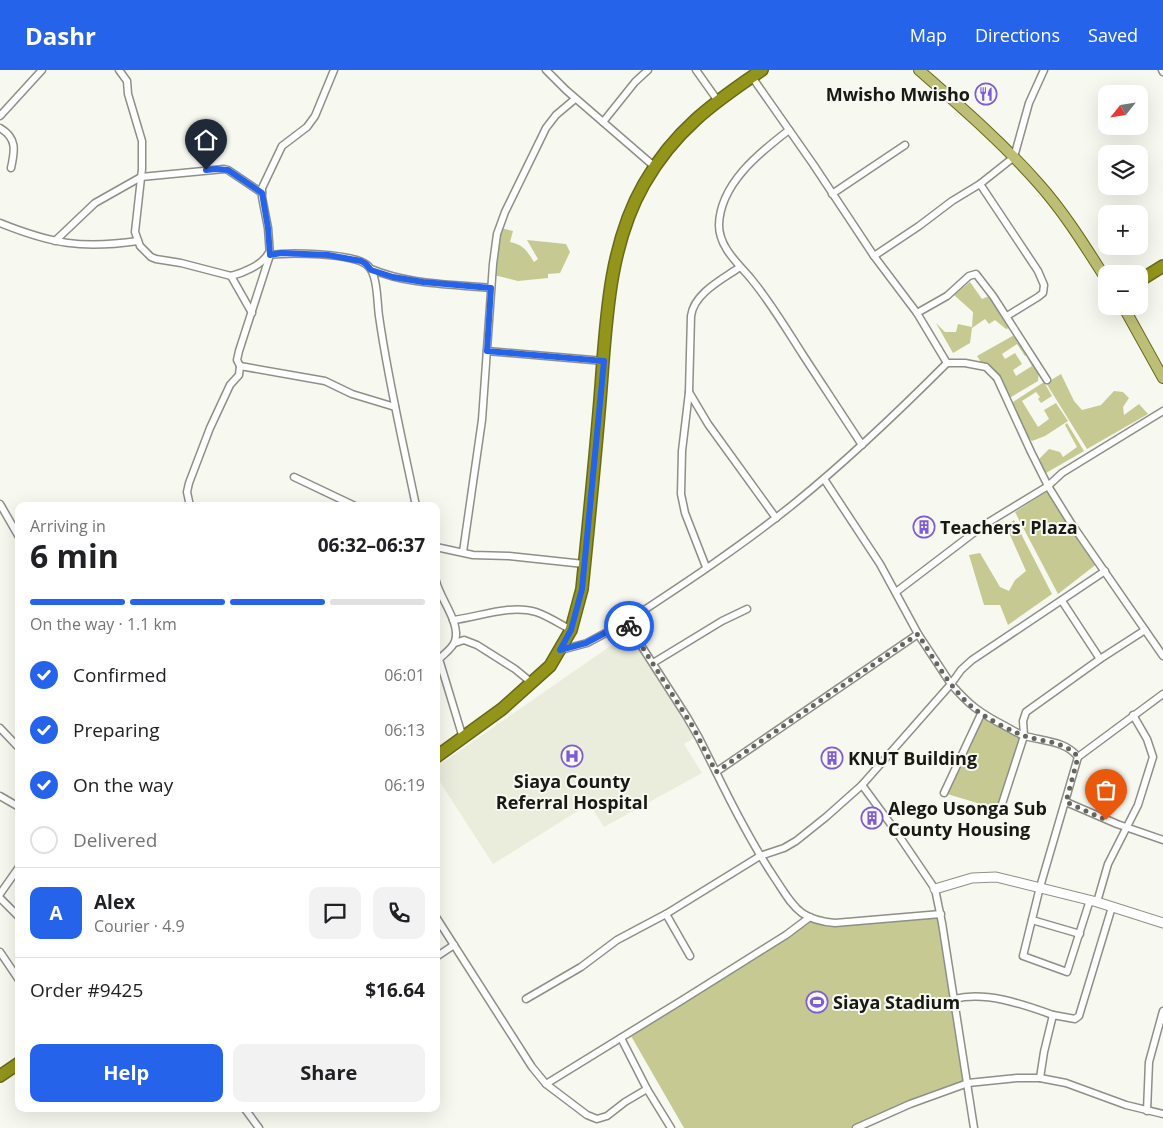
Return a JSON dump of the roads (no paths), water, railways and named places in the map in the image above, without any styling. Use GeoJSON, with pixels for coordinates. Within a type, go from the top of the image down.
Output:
{"type":"FeatureCollection","features":[{"type":"Feature","properties":{"kind":"highway"},"geometry":{"type":"LineString","coordinates":[[440,754],[502,709],[550,666],[571,630],[580,600],[610,296],[619,244],[635,201],[654,167],[680,134],[718,101],[762,70]]}},
{"type":"Feature","properties":{"kind":"highway"},"geometry":{"type":"LineString","coordinates":[[1148,275],[1163,266]]}},
{"type":"Feature","properties":{"kind":"highway"},"geometry":{"type":"LineString","coordinates":[[0,1076],[15,1065]]}},
{"type":"Feature","properties":{"kind":"main road"},"geometry":{"type":"LineString","coordinates":[[919,70],[1014,157],[1037,181],[1063,214],[1098,267]]}},
{"type":"Feature","properties":{"kind":"main road"},"geometry":{"type":"LineString","coordinates":[[1128,315],[1163,378]]}},
{"type":"Feature","properties":{"kind":"main road"},"geometry":{"type":"LineString","coordinates":[[935,889],[956,882],[996,877],[1094,901],[1163,923]]}},
{"type":"Feature","properties":{"kind":"street"},"geometry":{"type":"LineString","coordinates":[[0,116],[42,70]]}},
{"type":"Feature","properties":{"kind":"street"},"geometry":{"type":"LineString","coordinates":[[119,70],[126,81],[128,94],[141,134],[141,177],[135,232],[138,241],[146,253],[156,259],[182,263],[231,276],[260,263],[270,253]]}},
{"type":"Feature","properties":{"kind":"street"},"geometry":{"type":"LineString","coordinates":[[189,502],[187,492],[189,484],[210,428],[230,385],[239,375],[240,366],[237,360],[239,352],[270,253],[262,188],[282,146],[307,127],[314,116],[334,70]]}},
{"type":"Feature","properties":{"kind":"street"},"geometry":{"type":"LineString","coordinates":[[546,70],[576,99],[654,167]]}},
{"type":"Feature","properties":{"kind":"street"},"geometry":{"type":"LineString","coordinates":[[603,122],[648,70]]}},
{"type":"Feature","properties":{"kind":"street"},"geometry":{"type":"LineString","coordinates":[[696,70],[718,101]]}},
{"type":"Feature","properties":{"kind":"street"},"geometry":{"type":"LineString","coordinates":[[874,256],[952,201],[980,184],[1014,157],[1029,103],[1044,70]]}},
{"type":"Feature","properties":{"kind":"street"},"geometry":{"type":"LineString","coordinates":[[752,77],[874,256],[917,313],[947,363]]}},
{"type":"Feature","properties":{"kind":"street"},"geometry":{"type":"LineString","coordinates":[[463,552],[482,420],[495,241],[506,212],[551,120],[576,99]]}},
{"type":"Feature","properties":{"kind":"street"},"geometry":{"type":"LineString","coordinates":[[0,128],[9,134],[13,141],[14,157],[11,168]]}},
{"type":"Feature","properties":{"kind":"street"},"geometry":{"type":"LineString","coordinates":[[789,130],[759,154],[741,173],[727,196],[722,209],[719,227],[720,235],[740,267],[778,316],[862,445]]}},
{"type":"Feature","properties":{"kind":"street"},"geometry":{"type":"LineString","coordinates":[[832,194],[905,145]]}},
{"type":"Feature","properties":{"kind":"street"},"geometry":{"type":"LineString","coordinates":[[55,241],[95,203],[141,177],[224,169],[262,193]]}},
{"type":"Feature","properties":{"kind":"street"},"geometry":{"type":"LineString","coordinates":[[980,184],[1038,271],[1044,288],[1043,293],[1038,297],[1007,316]]}},
{"type":"Feature","properties":{"kind":"street"},"geometry":{"type":"LineString","coordinates":[[0,223],[55,241],[88,246],[138,241]]}},
{"type":"Feature","properties":{"kind":"street"},"geometry":{"type":"LineString","coordinates":[[270,253],[328,255],[361,261],[371,270],[375,282],[395,407],[415,502]]}},
{"type":"Feature","properties":{"kind":"street"},"geometry":{"type":"LineString","coordinates":[[706,568],[685,513],[680,494],[682,451],[689,392],[692,311],[698,300],[705,293],[740,267]]}},
{"type":"Feature","properties":{"kind":"street"},"geometry":{"type":"LineString","coordinates":[[371,270],[388,276],[423,282],[491,288]]}},
{"type":"Feature","properties":{"kind":"street"},"geometry":{"type":"LineString","coordinates":[[917,313],[947,296],[970,276],[976,274],[1007,316],[1047,380]]}},
{"type":"Feature","properties":{"kind":"street"},"geometry":{"type":"LineString","coordinates":[[231,276],[252,313]]}},
{"type":"Feature","properties":{"kind":"street"},"geometry":{"type":"LineString","coordinates":[[487,351],[604,361]]}},
{"type":"Feature","properties":{"kind":"street"},"geometry":{"type":"LineString","coordinates":[[560,650],[586,643],[626,622],[776,518],[862,445],[947,363],[986,367],[997,378],[1030,452],[1048,486],[1071,523],[1163,656]]}},
{"type":"Feature","properties":{"kind":"street"},"geometry":{"type":"LineString","coordinates":[[240,366],[320,380],[357,396],[395,407]]}},
{"type":"Feature","properties":{"kind":"street"},"geometry":{"type":"LineString","coordinates":[[689,392],[701,414],[776,518]]}},
{"type":"Feature","properties":{"kind":"street"},"geometry":{"type":"LineString","coordinates":[[896,592],[984,525],[1048,486],[1062,473],[1163,411]]}},
{"type":"Feature","properties":{"kind":"street"},"geometry":{"type":"LineString","coordinates":[[294,477],[347,502]]}},
{"type":"Feature","properties":{"kind":"street"},"geometry":{"type":"LineString","coordinates":[[824,479],[896,592],[918,634],[951,684],[963,698],[981,714],[1024,736],[1051,742],[1068,749],[1078,757]]}},
{"type":"Feature","properties":{"kind":"street"},"geometry":{"type":"LineString","coordinates":[[0,504],[15,530]]}},
{"type":"Feature","properties":{"kind":"street"},"geometry":{"type":"LineString","coordinates":[[440,548],[473,555],[509,556],[584,564]]}},
{"type":"Feature","properties":{"kind":"street"},"geometry":{"type":"LineString","coordinates":[[526,999],[581,967],[617,940],[666,914],[760,856],[784,848],[806,834],[862,785],[951,684],[961,670],[972,660],[1105,571]]}},
{"type":"Feature","properties":{"kind":"street"},"geometry":{"type":"LineString","coordinates":[[440,591],[454,620],[455,643]]}},
{"type":"Feature","properties":{"kind":"street"},"geometry":{"type":"LineString","coordinates":[[1062,601],[1100,659]]}},
{"type":"Feature","properties":{"kind":"street"},"geometry":{"type":"LineString","coordinates":[[440,602],[445,603]]}},
{"type":"Feature","properties":{"kind":"street"},"geometry":{"type":"LineString","coordinates":[[653,663],[722,621],[747,609]]}},
{"type":"Feature","properties":{"kind":"street"},"geometry":{"type":"LineString","coordinates":[[454,620],[498,611],[524,610],[536,612],[571,630]]}},
{"type":"Feature","properties":{"kind":"street"},"geometry":{"type":"LineString","coordinates":[[626,622],[700,738],[740,821],[760,856],[789,900],[798,910],[810,918],[835,923],[941,914]]}},
{"type":"Feature","properties":{"kind":"street"},"geometry":{"type":"LineString","coordinates":[[1000,810],[1024,736],[1023,721],[1026,712],[1144,630]]}},
{"type":"Feature","properties":{"kind":"street"},"geometry":{"type":"LineString","coordinates":[[716,772],[918,634]]}},
{"type":"Feature","properties":{"kind":"street"},"geometry":{"type":"LineString","coordinates":[[440,657],[455,643],[464,640],[477,645],[515,668],[532,683]]}},
{"type":"Feature","properties":{"kind":"street"},"geometry":{"type":"LineString","coordinates":[[440,665],[463,738]]}},
{"type":"Feature","properties":{"kind":"street"},"geometry":{"type":"LineString","coordinates":[[1133,715],[1147,738],[1153,757],[1138,805],[1108,864],[1067,972],[1023,956],[1040,887],[1078,757],[1133,715],[1163,694]]}},
{"type":"Feature","properties":{"kind":"street"},"geometry":{"type":"LineString","coordinates":[[944,793],[981,714]]}},
{"type":"Feature","properties":{"kind":"street"},"geometry":{"type":"LineString","coordinates":[[0,728],[15,744]]}},
{"type":"Feature","properties":{"kind":"street"},"geometry":{"type":"LineString","coordinates":[[862,785],[935,889],[941,914],[974,1128]]}},
{"type":"Feature","properties":{"kind":"street"},"geometry":{"type":"LineString","coordinates":[[0,796],[15,805]]}},
{"type":"Feature","properties":{"kind":"street"},"geometry":{"type":"LineString","coordinates":[[1066,802],[1127,828],[1163,840]]}},
{"type":"Feature","properties":{"kind":"street"},"geometry":{"type":"LineString","coordinates":[[0,894],[15,873]]}},
{"type":"Feature","properties":{"kind":"street"},"geometry":{"type":"LineString","coordinates":[[0,898],[15,912]]}},
{"type":"Feature","properties":{"kind":"street"},"geometry":{"type":"LineString","coordinates":[[954,999],[965,996],[981,996],[1075,1019],[1079,1016],[1112,906]]}},
{"type":"Feature","properties":{"kind":"street"},"geometry":{"type":"LineString","coordinates":[[666,914],[690,956]]}},
{"type":"Feature","properties":{"kind":"street"},"geometry":{"type":"LineString","coordinates":[[546,1084],[810,918]]}},
{"type":"Feature","properties":{"kind":"street"},"geometry":{"type":"LineString","coordinates":[[1032,920],[1080,934]]}},
{"type":"Feature","properties":{"kind":"street"},"geometry":{"type":"LineString","coordinates":[[440,923],[532,1067],[546,1084],[587,1115],[597,1119],[607,1116],[625,1102],[647,1089]]}},
{"type":"Feature","properties":{"kind":"street"},"geometry":{"type":"LineString","coordinates":[[440,954],[454,945]]}},
{"type":"Feature","properties":{"kind":"street"},"geometry":{"type":"LineString","coordinates":[[0,952],[15,974]]}},
{"type":"Feature","properties":{"kind":"street"},"geometry":{"type":"LineString","coordinates":[[1147,1111],[1149,1062],[1163,1011]]}},
{"type":"Feature","properties":{"kind":"street"},"geometry":{"type":"LineString","coordinates":[[1040,1078],[1053,1015]]}},
{"type":"Feature","properties":{"kind":"street"},"geometry":{"type":"LineString","coordinates":[[621,1038],[647,1089],[671,1128]]}},
{"type":"Feature","properties":{"kind":"street"},"geometry":{"type":"LineString","coordinates":[[856,1128],[910,1104],[968,1083],[1017,1078],[1040,1078],[1077,1086],[1126,1105],[1163,1114]]}},
{"type":"Feature","properties":{"kind":"street"},"geometry":{"type":"LineString","coordinates":[[247,1112],[259,1128]]}},
{"type":"Feature","properties":{"kind":"place","name":"Mwisho Mwisho"},"geometry":{"type":"Point","coordinates":[986,94]}},
{"type":"Feature","properties":{"kind":"place","name":"Teachers' Plaza"},"geometry":{"type":"Point","coordinates":[924,527]}},
{"type":"Feature","properties":{"kind":"place","name":"Siaya County Referral Hospital"},"geometry":{"type":"Point","coordinates":[572,756]}},
{"type":"Feature","properties":{"kind":"place","name":"KNUT Building"},"geometry":{"type":"Point","coordinates":[832,758]}},
{"type":"Feature","properties":{"kind":"place","name":"Alego Usonga Sub County Housing"},"geometry":{"type":"Point","coordinates":[872,818]}},
{"type":"Feature","properties":{"kind":"place","name":"Siaya Stadium"},"geometry":{"type":"Point","coordinates":[817,1002]}}]}
